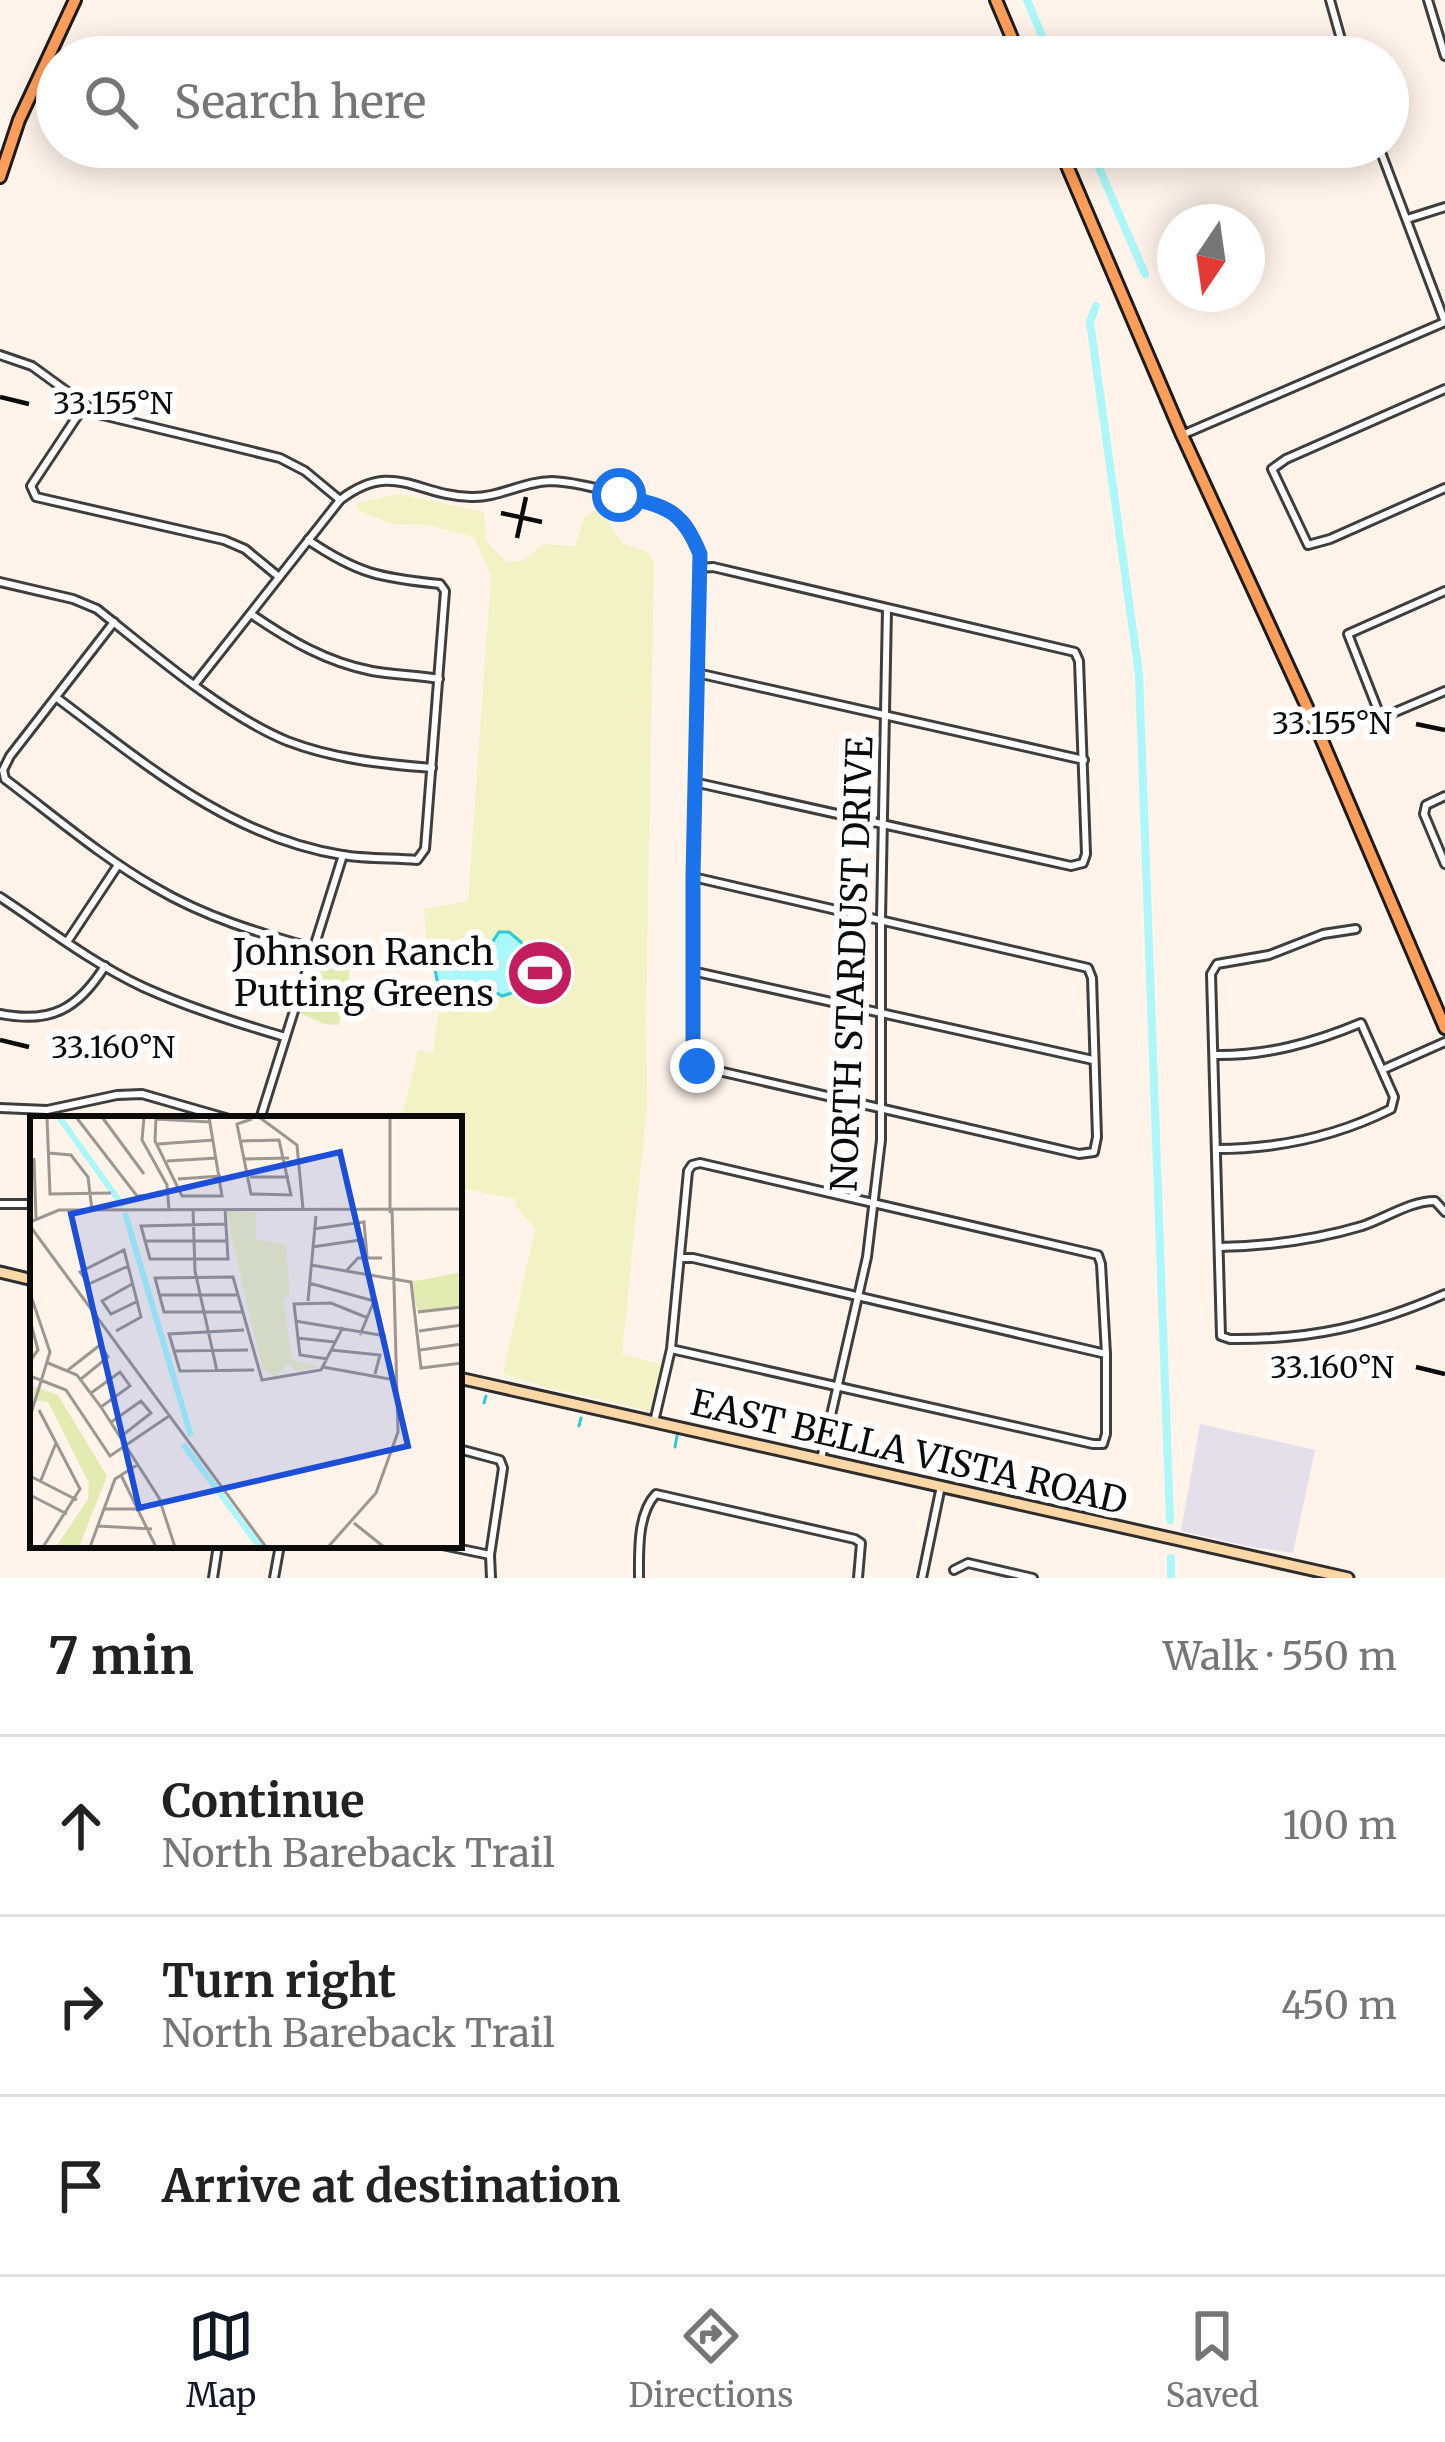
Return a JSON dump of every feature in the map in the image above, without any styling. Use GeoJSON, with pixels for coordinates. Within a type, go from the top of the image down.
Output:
{"type":"FeatureCollection","features":[{"type":"Feature","properties":{"kind":"main road"},"geometry":{"type":"LineString","coordinates":[[59,36],[76,0]]}},
{"type":"Feature","properties":{"kind":"main road"},"geometry":{"type":"LineString","coordinates":[[996,0],[1011,36]]}},
{"type":"Feature","properties":{"kind":"main road"},"geometry":{"type":"LineString","coordinates":[[0,177],[36,84]]}},
{"type":"Feature","properties":{"kind":"main road"},"geometry":{"type":"LineString","coordinates":[[1068,168],[1445,1028]]}},
{"type":"Feature","properties":{"kind":"street"},"geometry":{"type":"LineString","coordinates":[[1330,0],[1340,36]]}},
{"type":"Feature","properties":{"kind":"street"},"geometry":{"type":"LineString","coordinates":[[1428,0],[1445,56]]}},
{"type":"Feature","properties":{"kind":"street"},"geometry":{"type":"LineString","coordinates":[[1182,435],[1445,322],[1387,168]]}},
{"type":"Feature","properties":{"kind":"street"},"geometry":{"type":"LineString","coordinates":[[1407,219],[1445,207]]}},
{"type":"Feature","properties":{"kind":"street"},"geometry":{"type":"LineString","coordinates":[[0,355],[32,366],[84,406],[112,418],[280,458],[305,471],[340,500]]}},
{"type":"Feature","properties":{"kind":"street"},"geometry":{"type":"LineString","coordinates":[[1445,389],[1273,469],[1308,545],[1445,488]]}},
{"type":"Feature","properties":{"kind":"street"},"geometry":{"type":"LineString","coordinates":[[84,406],[31,487],[36,497],[224,540],[245,549],[279,577]]}},
{"type":"Feature","properties":{"kind":"street"},"geometry":{"type":"LineString","coordinates":[[195,684],[340,500],[356,488],[380,480],[461,497],[485,497],[557,482],[670,510],[692,534],[700,554],[693,877],[692,971],[693,1059],[697,1066],[1079,1154],[1094,1152],[1098,1146],[1088,968],[693,877]]}},
{"type":"Feature","properties":{"kind":"street"},"geometry":{"type":"LineString","coordinates":[[57,698],[225,817],[343,855],[417,860],[422,856],[432,768],[445,591],[440,584],[371,575],[308,540]]}},
{"type":"Feature","properties":{"kind":"street"},"geometry":{"type":"LineString","coordinates":[[696,783],[1071,866],[1083,863],[1086,854],[1075,652],[713,567],[700,568]]}},
{"type":"Feature","properties":{"kind":"street"},"geometry":{"type":"LineString","coordinates":[[0,582],[97,609],[248,722],[290,742],[372,764],[432,768]]}},
{"type":"Feature","properties":{"kind":"street"},"geometry":{"type":"LineString","coordinates":[[1445,591],[1348,634],[1381,718],[1445,691]]}},
{"type":"Feature","properties":{"kind":"street","name":"NORTH STARDUST DRIVE"},"geometry":{"type":"LineString","coordinates":[[821,1460],[869,1246],[882,1111],[887,609]]}},
{"type":"Feature","properties":{"kind":"street"},"geometry":{"type":"LineString","coordinates":[[251,614],[304,648],[350,666],[439,679]]}},
{"type":"Feature","properties":{"kind":"street"},"geometry":{"type":"LineString","coordinates":[[113,622],[10,757],[3,770],[5,779],[156,888],[218,919],[313,948]]}},
{"type":"Feature","properties":{"kind":"street"},"geometry":{"type":"LineString","coordinates":[[697,673],[1084,760]]}},
{"type":"Feature","properties":{"kind":"street"},"geometry":{"type":"LineString","coordinates":[[1445,796],[1426,805],[1424,814],[1445,864]]}},
{"type":"Feature","properties":{"kind":"street"},"geometry":{"type":"LineString","coordinates":[[261,1116],[343,855]]}},
{"type":"Feature","properties":{"kind":"street"},"geometry":{"type":"LineString","coordinates":[[67,942],[119,865]]}},
{"type":"Feature","properties":{"kind":"street"},"geometry":{"type":"LineString","coordinates":[[0,897],[105,966],[173,1000],[285,1037]]}},
{"type":"Feature","properties":{"kind":"street"},"geometry":{"type":"LineString","coordinates":[[1356,929],[1323,934],[1269,955],[1216,964],[1211,974],[1221,1336],[1297,1337],[1343,1330],[1445,1294]]}},
{"type":"Feature","properties":{"kind":"street"},"geometry":{"type":"LineString","coordinates":[[0,1013],[37,1018],[66,1009],[86,993],[105,966]]}},
{"type":"Feature","properties":{"kind":"street"},"geometry":{"type":"LineString","coordinates":[[692,971],[1094,1060]]}},
{"type":"Feature","properties":{"kind":"street"},"geometry":{"type":"LineString","coordinates":[[1214,1055],[1247,1056],[1286,1049],[1361,1023],[1394,1097],[1391,1109],[1340,1132],[1300,1143],[1216,1149]]}},
{"type":"Feature","properties":{"kind":"street"},"geometry":{"type":"LineString","coordinates":[[1384,1069],[1445,1042]]}},
{"type":"Feature","properties":{"kind":"street"},"geometry":{"type":"LineString","coordinates":[[0,1108],[47,1110],[117,1094],[142,1094],[219,1116]]}},
{"type":"Feature","properties":{"kind":"street"},"geometry":{"type":"LineString","coordinates":[[654,1422],[671,1349],[688,1171],[700,1163],[1098,1255],[1106,1434],[1103,1444],[1093,1444],[671,1349]]}},
{"type":"Feature","properties":{"kind":"street"},"geometry":{"type":"LineString","coordinates":[[1219,1247],[1293,1243],[1336,1234],[1424,1201],[1435,1201],[1445,1212]]}},
{"type":"Feature","properties":{"kind":"street"},"geometry":{"type":"LineString","coordinates":[[680,1258],[1106,1354]]}},
{"type":"Feature","properties":{"kind":"street"},"geometry":{"type":"LineString","coordinates":[[0,1272],[30,1279]]}},
{"type":"Feature","properties":{"kind":"street","name":"EAST BELLA VISTA ROAD"},"geometry":{"type":"LineString","coordinates":[[462,1379],[1348,1578]]}},
{"type":"Feature","properties":{"kind":"street"},"geometry":{"type":"LineString","coordinates":[[462,1450],[500,1460],[503,1468],[491,1578]]}},
{"type":"Feature","properties":{"kind":"street"},"geometry":{"type":"LineString","coordinates":[[922,1578],[941,1486]]}},
{"type":"Feature","properties":{"kind":"street"},"geometry":{"type":"LineString","coordinates":[[639,1578],[644,1520],[649,1500],[656,1494],[855,1539],[861,1543],[858,1578]]}},
{"type":"Feature","properties":{"kind":"street"},"geometry":{"type":"LineString","coordinates":[[213,1578],[218,1548]]}},
{"type":"Feature","properties":{"kind":"street"},"geometry":{"type":"LineString","coordinates":[[274,1578],[279,1548]]}},
{"type":"Feature","properties":{"kind":"street"},"geometry":{"type":"LineString","coordinates":[[456,1548],[490,1555]]}},
{"type":"Feature","properties":{"kind":"street"},"geometry":{"type":"LineString","coordinates":[[954,1570],[968,1563],[1033,1578]]}},
{"type":"Feature","properties":{"kind":"shaded area"},"geometry":{"type":"Polygon","coordinates":[[[1200,1424],[1315,1450],[1293,1553],[1181,1531],[1200,1424]]]}},
{"type":"Feature","properties":{"kind":"green space","name":"Johnson Ranch Putting Greens"},"geometry":{"type":"Polygon","coordinates":[[[399,494],[484,512],[486,541],[507,562],[524,560],[543,544],[575,546],[584,518],[598,508],[622,543],[648,552],[654,563],[647,1105],[622,1354],[661,1364],[651,1411],[503,1374],[535,1229],[515,1205],[516,1199],[462,1189],[462,1116],[402,1116],[418,1050],[433,1054],[441,994],[427,952],[424,909],[468,901],[491,576],[474,537],[428,525],[392,524],[359,511],[356,503],[399,494]]]}},
{"type":"Feature","properties":{"kind":"green space"},"geometry":{"type":"Polygon","coordinates":[[[313,948],[345,956],[350,964],[346,1007],[338,1025],[293,1010],[313,948]]]}},
{"type":"Feature","properties":{"kind":"water"},"geometry":{"type":"Polygon","coordinates":[[[499,932],[509,932],[526,954],[520,984],[512,993],[502,996],[479,987],[446,991],[437,980],[433,958],[446,953],[484,955],[499,932]]]}},
{"type":"Feature","properties":{"kind":"waterway"},"geometry":{"type":"LineString","coordinates":[[1027,0],[1042,36]]}},
{"type":"Feature","properties":{"kind":"waterway"},"geometry":{"type":"LineString","coordinates":[[1099,168],[1145,274]]}},
{"type":"Feature","properties":{"kind":"waterway"},"geometry":{"type":"LineString","coordinates":[[1096,306],[1090,322],[1139,674],[1170,1520]]}},
{"type":"Feature","properties":{"kind":"waterway"},"geometry":{"type":"LineString","coordinates":[[484,1403],[486,1396]]}},
{"type":"Feature","properties":{"kind":"waterway"},"geometry":{"type":"LineString","coordinates":[[579,1426],[581,1418]]}},
{"type":"Feature","properties":{"kind":"waterway"},"geometry":{"type":"LineString","coordinates":[[675,1447],[677,1436]]}},
{"type":"Feature","properties":{"kind":"waterway"},"geometry":{"type":"LineString","coordinates":[[1171,1558],[1171,1578]]}},
{"type":"Feature","properties":{"kind":"place","name":"Johnson Ranch Putting Greens"},"geometry":{"type":"Point","coordinates":[540,973]}},
{"type":"Feature","properties":{"kind":"route"},"geometry":{"type":"LineString","coordinates":[[619,495],[670,510],[692,534],[700,554],[692,971],[693,1059],[697,1066]]}}]}
